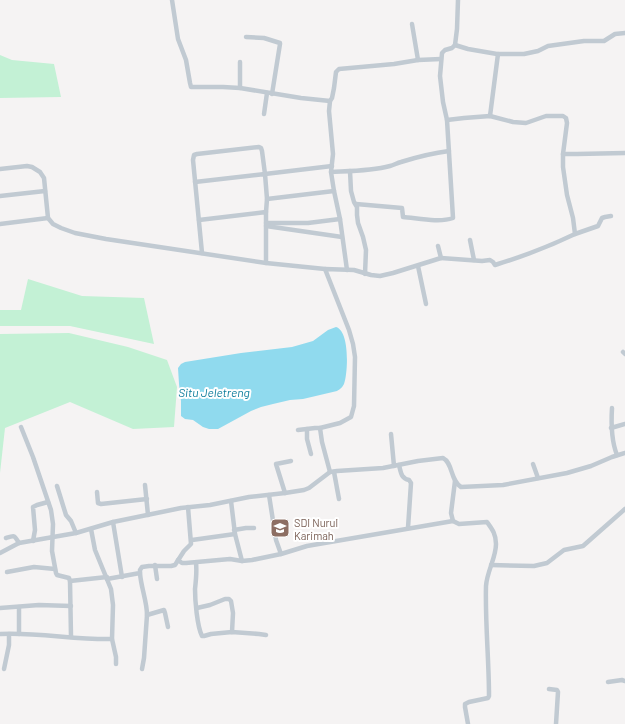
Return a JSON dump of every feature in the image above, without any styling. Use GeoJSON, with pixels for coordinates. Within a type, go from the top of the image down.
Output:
{"type":"FeatureCollection","features":[{"type":"Feature","properties":{"kind":"street"},"geometry":{"type":"LineString","coordinates":[[172,0],[178,39],[186,60],[191,87],[240,88],[330,101]]}},
{"type":"Feature","properties":{"kind":"street"},"geometry":{"type":"LineString","coordinates":[[356,204],[402,208],[403,217],[436,220],[449,220],[453,218],[447,120],[440,76],[441,58],[444,51],[455,45],[458,0]]}},
{"type":"Feature","properties":{"kind":"street"},"geometry":{"type":"LineString","coordinates":[[412,24],[418,60]]}},
{"type":"Feature","properties":{"kind":"street"},"geometry":{"type":"LineString","coordinates":[[455,45],[468,50],[516,55],[532,53],[548,46],[604,40],[615,34],[625,33]]}},
{"type":"Feature","properties":{"kind":"street"},"geometry":{"type":"LineString","coordinates":[[246,37],[264,38],[280,43],[264,114]]}},
{"type":"Feature","properties":{"kind":"street"},"geometry":{"type":"LineString","coordinates":[[490,116],[498,54]]}},
{"type":"Feature","properties":{"kind":"street"},"geometry":{"type":"LineString","coordinates":[[347,270],[340,219],[331,172],[333,154],[329,111],[334,88],[335,74],[339,69],[441,58]]}},
{"type":"Feature","properties":{"kind":"street"},"geometry":{"type":"LineString","coordinates":[[240,62],[240,88]]}},
{"type":"Feature","properties":{"kind":"street"},"geometry":{"type":"LineString","coordinates":[[447,120],[490,116],[513,122],[526,123],[546,116],[564,116],[567,123],[563,167],[566,191],[573,218],[575,234]]}},
{"type":"Feature","properties":{"kind":"street"},"geometry":{"type":"LineString","coordinates":[[202,253],[193,160],[194,155],[256,147],[261,148],[265,174],[267,199],[266,263]]}},
{"type":"Feature","properties":{"kind":"street"},"geometry":{"type":"LineString","coordinates":[[331,172],[382,168],[424,155],[449,151]]}},
{"type":"Feature","properties":{"kind":"street"},"geometry":{"type":"LineString","coordinates":[[563,154],[625,153]]}},
{"type":"Feature","properties":{"kind":"street"},"geometry":{"type":"LineString","coordinates":[[0,169],[22,166],[32,167],[40,172],[44,178],[48,218],[50,222],[55,226],[76,233],[106,239],[266,263],[325,269],[354,270],[365,274],[380,276],[441,258],[490,260],[495,265],[542,249],[575,234],[598,226],[602,218],[611,216]]}},
{"type":"Feature","properties":{"kind":"street"},"geometry":{"type":"LineString","coordinates":[[195,182],[332,166]]}},
{"type":"Feature","properties":{"kind":"street"},"geometry":{"type":"LineString","coordinates":[[350,171],[351,191],[357,207],[358,223],[366,250],[365,274]]}},
{"type":"Feature","properties":{"kind":"street"},"geometry":{"type":"LineString","coordinates":[[0,196],[45,191]]}},
{"type":"Feature","properties":{"kind":"street"},"geometry":{"type":"LineString","coordinates":[[267,199],[334,191]]}},
{"type":"Feature","properties":{"kind":"street"},"geometry":{"type":"LineString","coordinates":[[199,220],[266,212]]}},
{"type":"Feature","properties":{"kind":"street"},"geometry":{"type":"LineString","coordinates":[[0,224],[48,218]]}},
{"type":"Feature","properties":{"kind":"street"},"geometry":{"type":"LineString","coordinates":[[266,224],[308,224],[340,219]]}},
{"type":"Feature","properties":{"kind":"street"},"geometry":{"type":"LineString","coordinates":[[266,224],[342,238]]}},
{"type":"Feature","properties":{"kind":"street"},"geometry":{"type":"LineString","coordinates":[[470,240],[474,260]]}},
{"type":"Feature","properties":{"kind":"street"},"geometry":{"type":"LineString","coordinates":[[438,246],[441,258]]}},
{"type":"Feature","properties":{"kind":"street"},"geometry":{"type":"LineString","coordinates":[[418,266],[426,304]]}},
{"type":"Feature","properties":{"kind":"street"},"geometry":{"type":"LineString","coordinates":[[298,430],[320,428],[346,420],[351,417],[354,406],[355,357],[352,338],[325,269]]}},
{"type":"Feature","properties":{"kind":"street"},"geometry":{"type":"LineString","coordinates":[[612,408],[611,428],[613,444],[617,455]]}},
{"type":"Feature","properties":{"kind":"street"},"geometry":{"type":"LineString","coordinates":[[611,428],[625,424]]}},
{"type":"Feature","properties":{"kind":"street"},"geometry":{"type":"LineString","coordinates":[[21,427],[32,453],[52,516],[52,551],[55,569],[57,575],[68,577],[70,581],[71,637]]}},
{"type":"Feature","properties":{"kind":"street"},"geometry":{"type":"LineString","coordinates":[[320,428],[322,442],[339,499]]}},
{"type":"Feature","properties":{"kind":"street"},"geometry":{"type":"LineString","coordinates":[[307,429],[307,439],[311,454]]}},
{"type":"Feature","properties":{"kind":"street"},"geometry":{"type":"LineString","coordinates":[[391,434],[394,466]]}},
{"type":"Feature","properties":{"kind":"street"},"geometry":{"type":"LineString","coordinates":[[0,554],[19,543],[76,533],[113,522],[188,507],[210,505],[309,488],[332,472],[383,468],[443,458],[448,461],[455,481],[461,487],[503,485],[567,473],[591,466],[625,453]]}},
{"type":"Feature","properties":{"kind":"street"},"geometry":{"type":"LineString","coordinates":[[285,493],[276,464],[292,461]]}},
{"type":"Feature","properties":{"kind":"street"},"geometry":{"type":"LineString","coordinates":[[533,464],[538,478]]}},
{"type":"Feature","properties":{"kind":"street"},"geometry":{"type":"LineString","coordinates":[[400,465],[402,476],[411,483],[408,528]]}},
{"type":"Feature","properties":{"kind":"street"},"geometry":{"type":"LineString","coordinates":[[453,521],[451,513],[455,481]]}},
{"type":"Feature","properties":{"kind":"street"},"geometry":{"type":"LineString","coordinates":[[146,485],[148,515]]}},
{"type":"Feature","properties":{"kind":"street"},"geometry":{"type":"LineString","coordinates":[[57,486],[66,515],[71,521],[76,533]]}},
{"type":"Feature","properties":{"kind":"street"},"geometry":{"type":"LineString","coordinates":[[97,492],[98,503],[101,504],[146,499]]}},
{"type":"Feature","properties":{"kind":"street"},"geometry":{"type":"LineString","coordinates":[[269,494],[276,540],[281,554]]}},
{"type":"Feature","properties":{"kind":"street"},"geometry":{"type":"LineString","coordinates":[[231,501],[234,532],[242,561]]}},
{"type":"Feature","properties":{"kind":"street"},"geometry":{"type":"LineString","coordinates":[[33,541],[35,530],[33,508],[37,505],[48,502]]}},
{"type":"Feature","properties":{"kind":"street"},"geometry":{"type":"LineString","coordinates":[[142,669],[147,615],[141,586],[140,570],[142,567],[173,565],[184,551],[192,544],[188,507]]}},
{"type":"Feature","properties":{"kind":"street"},"geometry":{"type":"LineString","coordinates":[[491,565],[534,566],[547,563],[564,550],[583,546],[625,509]]}},
{"type":"Feature","properties":{"kind":"street"},"geometry":{"type":"LineString","coordinates":[[178,560],[182,563],[230,559],[242,561],[252,560],[281,554],[307,546],[408,528],[453,521],[459,524],[487,522],[494,532],[496,544],[495,555],[486,583],[489,696],[488,698],[465,704],[468,724]]}},
{"type":"Feature","properties":{"kind":"street"},"geometry":{"type":"LineString","coordinates":[[113,522],[122,577]]}},
{"type":"Feature","properties":{"kind":"street"},"geometry":{"type":"LineString","coordinates":[[192,540],[234,532],[246,528],[254,528]]}},
{"type":"Feature","properties":{"kind":"street"},"geometry":{"type":"LineString","coordinates":[[91,529],[95,550],[111,589],[114,605],[112,639],[116,664]]}},
{"type":"Feature","properties":{"kind":"street"},"geometry":{"type":"LineString","coordinates":[[6,538],[15,536],[19,543]]}},
{"type":"Feature","properties":{"kind":"street"},"geometry":{"type":"LineString","coordinates":[[196,563],[195,590],[198,619],[202,636],[232,632],[266,635]]}},
{"type":"Feature","properties":{"kind":"street"},"geometry":{"type":"LineString","coordinates":[[155,566],[157,579]]}},
{"type":"Feature","properties":{"kind":"street"},"geometry":{"type":"LineString","coordinates":[[7,572],[34,567],[55,569]]}},
{"type":"Feature","properties":{"kind":"street"},"geometry":{"type":"LineString","coordinates":[[70,581],[122,577],[140,573]]}},
{"type":"Feature","properties":{"kind":"street"},"geometry":{"type":"LineString","coordinates":[[197,608],[229,599],[231,601],[233,613],[232,632]]}},
{"type":"Feature","properties":{"kind":"street"},"geometry":{"type":"LineString","coordinates":[[0,608],[39,605],[71,606]]}},
{"type":"Feature","properties":{"kind":"street"},"geometry":{"type":"LineString","coordinates":[[19,606],[19,634]]}},
{"type":"Feature","properties":{"kind":"street"},"geometry":{"type":"LineString","coordinates":[[147,615],[164,610],[168,626]]}},
{"type":"Feature","properties":{"kind":"street"},"geometry":{"type":"LineString","coordinates":[[0,634],[50,635],[112,639]]}},
{"type":"Feature","properties":{"kind":"street"},"geometry":{"type":"LineString","coordinates":[[4,669],[9,645],[9,634]]}},
{"type":"Feature","properties":{"kind":"street"},"geometry":{"type":"LineString","coordinates":[[608,682],[625,681]]}},
{"type":"Feature","properties":{"kind":"street"},"geometry":{"type":"LineString","coordinates":[[549,689],[557,690],[558,692],[556,724]]}},
{"type":"Feature","properties":{"kind":"green space"},"geometry":{"type":"Polygon","coordinates":[[[0,55],[12,60],[54,64],[61,97],[0,98],[0,55]]]}},
{"type":"Feature","properties":{"kind":"green space"},"geometry":{"type":"Polygon","coordinates":[[[28,279],[82,296],[144,298],[154,344],[70,326],[0,326],[0,310],[21,310],[28,279]]]}},
{"type":"Feature","properties":{"kind":"green space"},"geometry":{"type":"Polygon","coordinates":[[[69,333],[128,347],[167,360],[177,387],[174,427],[133,429],[70,402],[5,428],[0,473],[0,334],[69,333]]]}},
{"type":"Feature","properties":{"kind":"water","name":"Situ Jeletreng"},"geometry":{"type":"Polygon","coordinates":[[[336,327],[341,330],[344,336],[347,353],[344,384],[337,391],[261,407],[218,429],[203,427],[193,420],[185,419],[181,416],[178,368],[181,364],[185,362],[241,353],[292,347],[313,341],[328,330],[336,327]]]}},
{"type":"Feature","properties":{"kind":"place","name":"SDI Nurul Karimah"},"geometry":{"type":"Point","coordinates":[280,528]}}]}
